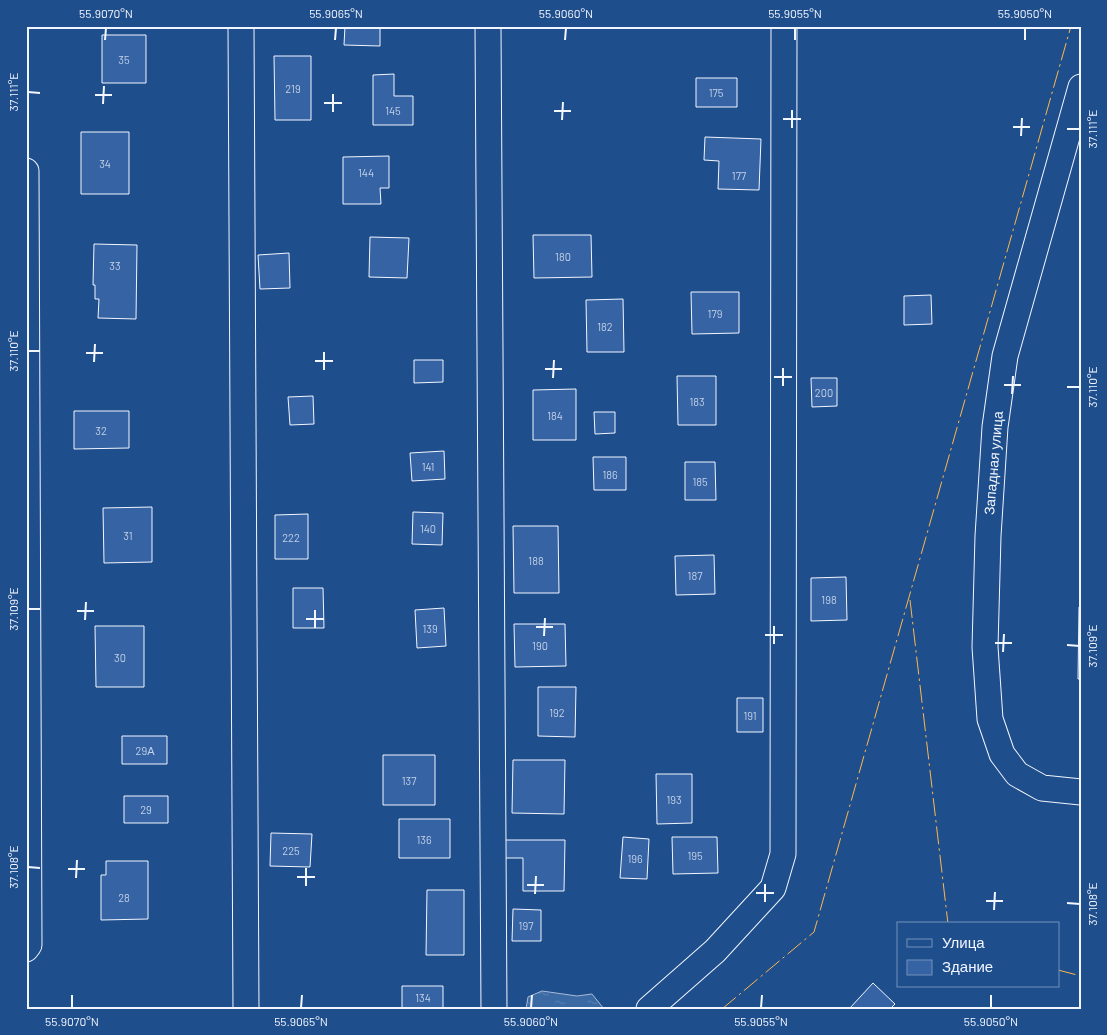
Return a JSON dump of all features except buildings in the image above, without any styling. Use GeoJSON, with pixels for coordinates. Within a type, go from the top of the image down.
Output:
{"type":"FeatureCollection","features":[{"type":"Feature","properties":{"kind":"street"},"geometry":{"type":"LineString","coordinates":[[241,26],[246,1009]]}},
{"type":"Feature","properties":{"kind":"street"},"geometry":{"type":"LineString","coordinates":[[488,26],[494,1009]]}},
{"type":"Feature","properties":{"kind":"street"},"geometry":{"type":"LineString","coordinates":[[649,1009],[715,951],[773,888],[783,854],[784,26]]}},
{"type":"Feature","properties":{"kind":"street","name":"Западная улица"},"geometry":{"type":"LineString","coordinates":[[1081,87],[1005,356],[995,427],[988,536],[985,646],[990,719],[1002,754],[1017,774],[1042,788],[1081,792]]}},
{"type":"Feature","properties":{"kind":"street"},"geometry":{"type":"LineString","coordinates":[[26,171],[29,945],[26,949]]}},
{"type":"Feature","properties":{"kind":"water"},"geometry":{"type":"Polygon","coordinates":[[[542,991],[577,996],[592,994],[604,1009],[526,1009],[528,997],[542,991]]]}},
{"type":"Feature","properties":{"kind":"power"},"geometry":{"type":"LineString","coordinates":[[722,1009],[814,932],[1071,26]]}},
{"type":"Feature","properties":{"kind":"power"},"geometry":{"type":"LineString","coordinates":[[910,600],[948,922]]}},
{"type":"Feature","properties":{"kind":"power"},"geometry":{"type":"LineString","coordinates":[[1060,971],[1081,976]]}}]}
